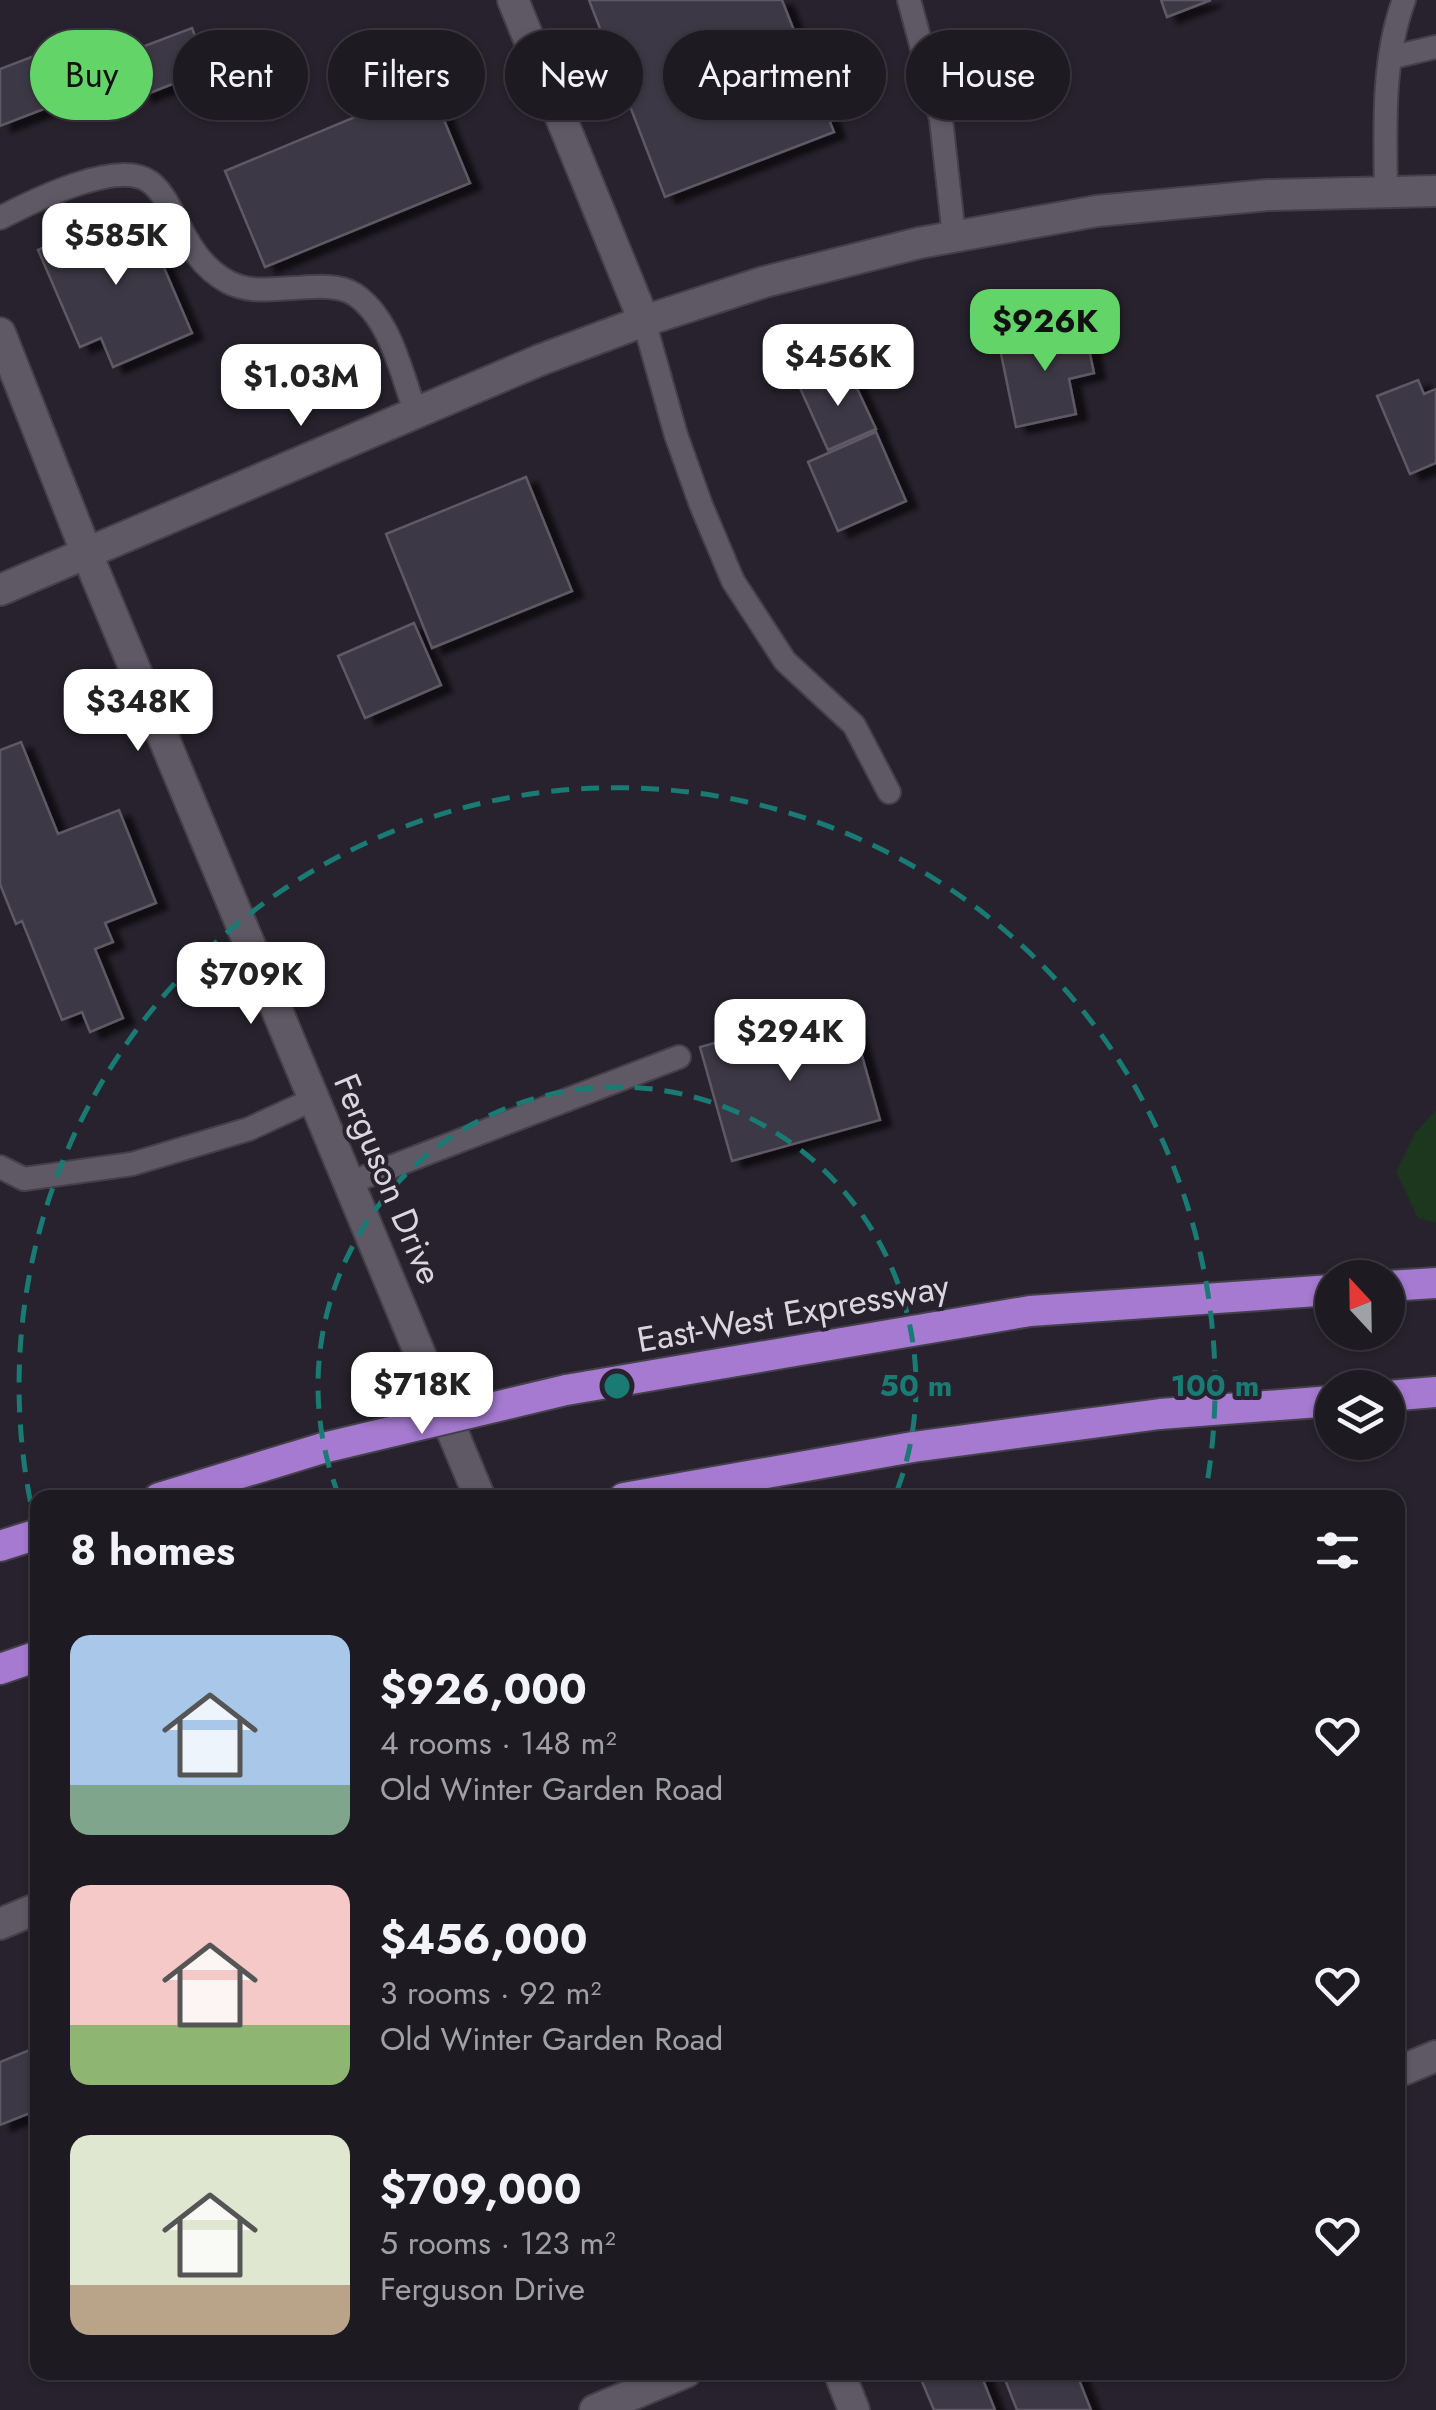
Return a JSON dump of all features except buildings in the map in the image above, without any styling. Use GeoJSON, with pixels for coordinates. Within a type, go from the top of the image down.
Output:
{"type":"FeatureCollection","features":[{"type":"Feature","properties":{"kind":"highway"},"geometry":{"type":"LineString","coordinates":[[1405,1285],[1436,1282]]}},
{"type":"Feature","properties":{"kind":"highway","name":"East-West Expressway"},"geometry":{"type":"LineString","coordinates":[[185,1490],[323,1448],[566,1390],[1030,1311],[1315,1291]]}},
{"type":"Feature","properties":{"kind":"highway"},"geometry":{"type":"LineString","coordinates":[[1405,1395],[1436,1392]]}},
{"type":"Feature","properties":{"kind":"highway"},"geometry":{"type":"LineString","coordinates":[[669,1490],[913,1447],[1160,1414],[1315,1402]]}},
{"type":"Feature","properties":{"kind":"highway"},"geometry":{"type":"LineString","coordinates":[[0,1546],[30,1537]]}},
{"type":"Feature","properties":{"kind":"highway"},"geometry":{"type":"LineString","coordinates":[[0,1668],[30,1659]]}},
{"type":"Feature","properties":{"kind":"street"},"geometry":{"type":"LineString","coordinates":[[513,0],[644,321]]}},
{"type":"Feature","properties":{"kind":"street"},"geometry":{"type":"LineString","coordinates":[[0,590],[540,360],[764,282],[954,236],[1098,210],[1268,195],[1436,191]]}},
{"type":"Feature","properties":{"kind":"street","name":"Ferguson Drive"},"geometry":{"type":"LineString","coordinates":[[0,333],[87,554],[477,1490]]}},
{"type":"Feature","properties":{"kind":"street"},"geometry":{"type":"LineString","coordinates":[[0,1924],[30,1911]]}},
{"type":"Feature","properties":{"kind":"street"},"geometry":{"type":"LineString","coordinates":[[1405,2069],[1436,2056]]}},
{"type":"Feature","properties":{"kind":"street"},"geometry":{"type":"LineString","coordinates":[[595,2410],[667,2380]]}},
{"type":"Feature","properties":{"kind":"street"},"geometry":{"type":"LineString","coordinates":[[842,2380],[854,2410]]}},
{"type":"Feature","properties":{"kind":"lane"},"geometry":{"type":"LineString","coordinates":[[909,0],[941,119],[954,236]]}},
{"type":"Feature","properties":{"kind":"lane"},"geometry":{"type":"LineString","coordinates":[[1386,192],[1385,118],[1396,24],[1404,0]]}},
{"type":"Feature","properties":{"kind":"lane"},"geometry":{"type":"LineString","coordinates":[[1392,57],[1436,47]]}},
{"type":"Feature","properties":{"kind":"lane"},"geometry":{"type":"LineString","coordinates":[[0,218],[40,198],[101,177],[125,175],[148,180],[165,198],[190,245],[211,273],[246,291],[332,288],[353,293],[382,322],[416,413]]}},
{"type":"Feature","properties":{"kind":"lane"},"geometry":{"type":"LineString","coordinates":[[644,321],[676,435],[733,581],[786,661],[854,726],[890,792]]}},
{"type":"Feature","properties":{"kind":"lane"},"geometry":{"type":"LineString","coordinates":[[349,1183],[678,1057]]}},
{"type":"Feature","properties":{"kind":"lane"},"geometry":{"type":"LineString","coordinates":[[0,1167],[24,1179],[132,1164],[249,1128],[314,1099]]}},
{"type":"Feature","properties":{"kind":"green space"},"geometry":{"type":"Polygon","coordinates":[[[1436,1110],[1436,1223],[1418,1218],[1396,1172],[1415,1133],[1436,1110]]]}}]}
